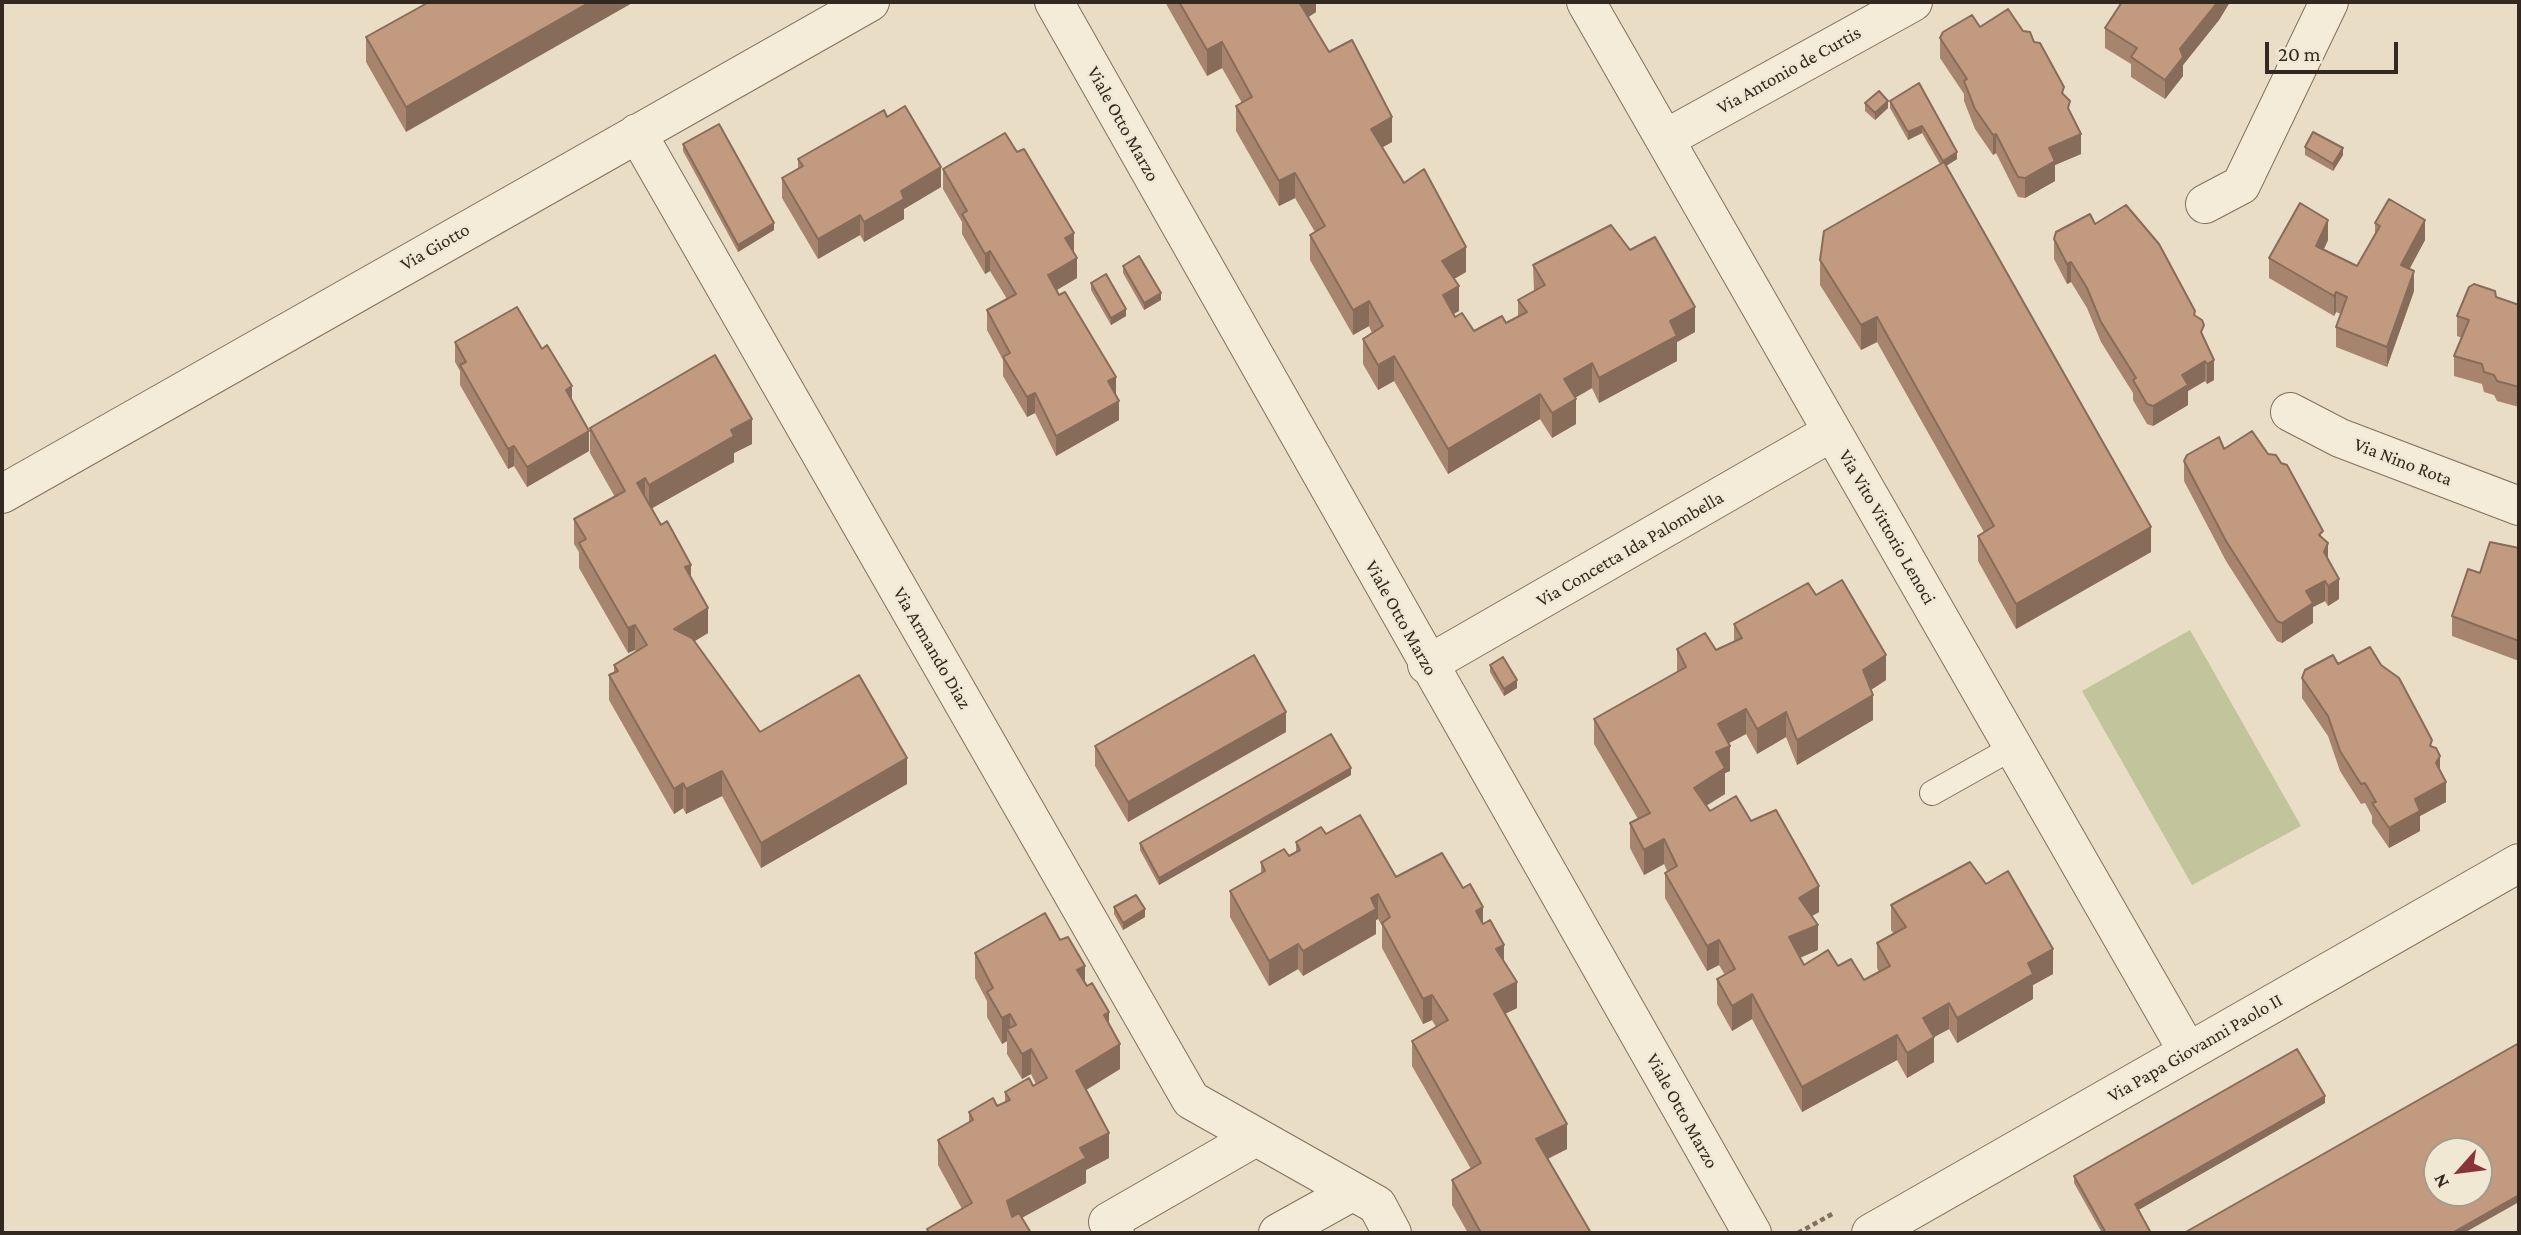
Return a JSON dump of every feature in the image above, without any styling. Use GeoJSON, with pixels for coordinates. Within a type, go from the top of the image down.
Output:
{"type":"FeatureCollection","features":[{"type":"Feature","properties":{"kind":"street","name":"Via Giotto"},"geometry":{"type":"LineString","coordinates":[[2,494],[870,2]]}},
{"type":"Feature","properties":{"kind":"street","name":"Viale Otto Marzo"},"geometry":{"type":"LineString","coordinates":[[1054,2],[1427,665],[1752,1233]]}},
{"type":"Feature","properties":{"kind":"street","name":"Via Vito Vittorio Lenoci"},"geometry":{"type":"LineString","coordinates":[[1587,2],[2188,1052]]}},
{"type":"Feature","properties":{"kind":"street","name":"Via Antonio de Curtis"},"geometry":{"type":"LineString","coordinates":[[1665,139],[1913,2]]}},
{"type":"Feature","properties":{"kind":"street"},"geometry":{"type":"LineString","coordinates":[[2206,204],[2241,185],[2329,2]]}},
{"type":"Feature","properties":{"kind":"street","name":"Via Armando Diaz"},"geometry":{"type":"LineString","coordinates":[[637,133],[1191,1100],[1254,1138],[1377,1205],[1392,1233]]}},
{"type":"Feature","properties":{"kind":"street","name":"Via Nino Rota"},"geometry":{"type":"LineString","coordinates":[[2290,412],[2340,438],[2519,506]]}},
{"type":"Feature","properties":{"kind":"street","name":"Via Concetta Ida Palombella"},"geometry":{"type":"LineString","coordinates":[[1427,665],[1832,432]]}},
{"type":"Feature","properties":{"kind":"street","name":"Via Papa Giovanni Paolo II"},"geometry":{"type":"LineString","coordinates":[[1871,1233],[2519,863]]}},
{"type":"Feature","properties":{"kind":"street"},"geometry":{"type":"LineString","coordinates":[[1115,1233],[1108,1222],[1254,1138]]}},
{"type":"Feature","properties":{"kind":"street"},"geometry":{"type":"LineString","coordinates":[[1278,1233],[1350,1192]]}},
{"type":"Feature","properties":{"kind":"lane"},"geometry":{"type":"LineString","coordinates":[[1933,793],[2014,747]]}},
{"type":"Feature","properties":{"kind":"green space"},"geometry":{"type":"Polygon","coordinates":[[[2190,630],[2301,826],[2192,885],[2082,691],[2190,630]]]}},
{"type":"Feature","properties":{"kind":"building"},"geometry":{"type":"Polygon","coordinates":[[[429,2],[590,2],[406,107],[366,37],[429,2]]]}},
{"type":"Feature","properties":{"kind":"building"},"geometry":{"type":"Polygon","coordinates":[[[1179,2],[1299,2],[1329,52],[1352,40],[1392,117],[1371,129],[1404,183],[1424,169],[1466,247],[1442,261],[1459,286],[1443,295],[1455,317],[1462,313],[1474,331],[1502,316],[1506,323],[1527,312],[1518,300],[1545,285],[1533,265],[1611,225],[1630,250],[1655,237],[1695,307],[1670,321],[1677,336],[1599,378],[1592,363],[1564,379],[1576,399],[1552,413],[1540,394],[1448,449],[1394,356],[1378,365],[1363,339],[1383,326],[1369,301],[1353,310],[1310,235],[1325,226],[1295,173],[1279,181],[1236,106],[1252,97],[1222,42],[1207,50],[1179,2]]]}},
{"type":"Feature","properties":{"kind":"building"},"geometry":{"type":"Polygon","coordinates":[[[2122,2],[2218,2],[2180,49],[2183,57],[2165,80],[2131,57],[2137,48],[2105,28],[2122,2]]]}},
{"type":"Feature","properties":{"kind":"building"},"geometry":{"type":"Polygon","coordinates":[[[2008,9],[2023,31],[2030,32],[2034,42],[2040,43],[2064,87],[2062,93],[2070,101],[2068,108],[2081,134],[2049,148],[2055,161],[2025,178],[2018,177],[1996,134],[1993,135],[1975,109],[1964,81],[1967,79],[1940,38],[1943,32],[1972,15],[1980,27],[2008,9]]]}},
{"type":"Feature","properties":{"kind":"building"},"geometry":{"type":"Polygon","coordinates":[[[1919,83],[1957,152],[1943,161],[1922,126],[1908,132],[1890,101],[1919,83]]]}},
{"type":"Feature","properties":{"kind":"building"},"geometry":{"type":"Polygon","coordinates":[[[1879,91],[1888,101],[1875,113],[1865,103],[1879,91]]]}},
{"type":"Feature","properties":{"kind":"building"},"geometry":{"type":"Polygon","coordinates":[[[905,106],[941,167],[901,191],[904,199],[864,222],[860,215],[818,239],[782,178],[803,166],[798,159],[884,110],[887,117],[905,106]]]}},
{"type":"Feature","properties":{"kind":"building"},"geometry":{"type":"Polygon","coordinates":[[[719,124],[774,223],[738,245],[683,144],[719,124]]]}},
{"type":"Feature","properties":{"kind":"building"},"geometry":{"type":"Polygon","coordinates":[[[2313,132],[2343,148],[2333,164],[2305,147],[2313,132]]]}},
{"type":"Feature","properties":{"kind":"building"},"geometry":{"type":"Polygon","coordinates":[[[1005,133],[1017,152],[1024,149],[1074,233],[1065,238],[1077,258],[1048,275],[1059,295],[1065,292],[1116,377],[1108,381],[1119,401],[1056,436],[1035,393],[1027,397],[1003,357],[1010,353],[987,310],[1016,294],[990,251],[985,254],[962,214],[967,211],[943,169],[1005,133]]]}},
{"type":"Feature","properties":{"kind":"building"},"geometry":{"type":"Polygon","coordinates":[[[1944,162],[2151,527],[2016,604],[1978,536],[1994,526],[1877,317],[1861,325],[1820,260],[1824,231],[1944,162]]]}},
{"type":"Feature","properties":{"kind":"building"},"geometry":{"type":"Polygon","coordinates":[[[2389,199],[2425,220],[2401,265],[2414,271],[2387,347],[2336,327],[2347,297],[2336,292],[2334,296],[2269,258],[2300,203],[2328,220],[2316,246],[2357,266],[2380,226],[2375,223],[2389,199]]]}},
{"type":"Feature","properties":{"kind":"building"},"geometry":{"type":"Polygon","coordinates":[[[2126,205],[2159,244],[2195,311],[2194,315],[2202,320],[2204,325],[2201,332],[2214,360],[2207,364],[2205,361],[2182,375],[2188,385],[2153,406],[2147,404],[2133,380],[2136,378],[2101,322],[2087,288],[2071,262],[2067,264],[2054,239],[2056,232],[2090,214],[2095,224],[2126,205]]]}},
{"type":"Feature","properties":{"kind":"building"},"geometry":{"type":"Polygon","coordinates":[[[1139,256],[1161,293],[1144,303],[1123,266],[1139,256]]]}},
{"type":"Feature","properties":{"kind":"building"},"geometry":{"type":"Polygon","coordinates":[[[1106,274],[1126,309],[1111,318],[1091,283],[1106,274]]]}},
{"type":"Feature","properties":{"kind":"building"},"geometry":{"type":"Polygon","coordinates":[[[2474,284],[2495,291],[2496,297],[2519,305],[2519,387],[2497,381],[2494,375],[2484,372],[2482,364],[2454,356],[2469,320],[2457,316],[2469,287],[2474,284]]]}},
{"type":"Feature","properties":{"kind":"building"},"geometry":{"type":"Polygon","coordinates":[[[517,307],[542,349],[547,345],[572,386],[566,390],[589,431],[527,467],[514,446],[508,449],[460,365],[466,362],[455,342],[517,307]]]}},
{"type":"Feature","properties":{"kind":"building"},"geometry":{"type":"Polygon","coordinates":[[[715,355],[752,419],[731,430],[734,436],[649,485],[645,478],[637,483],[661,525],[667,521],[691,565],[685,567],[708,608],[674,629],[692,638],[760,732],[859,675],[907,758],[761,843],[722,771],[686,789],[683,783],[674,789],[609,675],[618,671],[614,665],[647,645],[635,625],[628,628],[579,543],[586,539],[574,519],[625,491],[590,428],[715,355]]]}},
{"type":"Feature","properties":{"kind":"building"},"geometry":{"type":"Polygon","coordinates":[[[2252,431],[2268,454],[2276,455],[2281,463],[2287,465],[2323,531],[2319,535],[2328,543],[2324,552],[2339,579],[2328,586],[2325,581],[2306,591],[2313,603],[2282,623],[2277,621],[2226,541],[2184,461],[2187,455],[2219,437],[2224,449],[2252,431]]]}},
{"type":"Feature","properties":{"kind":"building"},"geometry":{"type":"Polygon","coordinates":[[[2490,542],[2519,548],[2519,641],[2452,616],[2468,569],[2480,573],[2490,542]]]}},
{"type":"Feature","properties":{"kind":"building"},"geometry":{"type":"Polygon","coordinates":[[[1842,580],[1886,655],[1863,670],[1873,695],[1797,740],[1786,712],[1757,729],[1746,709],[1718,724],[1730,746],[1716,752],[1725,768],[1694,788],[1710,811],[1736,796],[1751,821],[1776,810],[1819,886],[1799,898],[1818,925],[1789,937],[1804,965],[1828,950],[1838,966],[1851,959],[1864,980],[1890,966],[1877,943],[1906,927],[1891,905],[1970,862],[1986,884],[2008,871],[2053,949],[2028,963],[2033,974],[1957,1018],[1949,1003],[1923,1018],[1934,1037],[1907,1053],[1897,1035],[1802,1087],[1752,994],[1732,1006],[1717,979],[1735,969],[1719,940],[1707,946],[1665,873],[1677,866],[1664,839],[1644,850],[1630,823],[1650,813],[1594,719],[1686,667],[1677,649],[1705,633],[1716,650],[1742,638],[1734,624],[1808,583],[1816,595],[1842,580]]]}},
{"type":"Feature","properties":{"kind":"building"},"geometry":{"type":"Polygon","coordinates":[[[2370,647],[2381,665],[2399,678],[2432,740],[2430,746],[2436,748],[2440,756],[2436,763],[2446,782],[2415,799],[2420,811],[2389,828],[2372,803],[2376,802],[2365,783],[2361,784],[2340,751],[2328,716],[2302,678],[2305,670],[2333,655],[2338,664],[2370,647]]]}},
{"type":"Feature","properties":{"kind":"building"},"geometry":{"type":"Polygon","coordinates":[[[1254,655],[1286,712],[1128,802],[1095,746],[1254,655]]]}},
{"type":"Feature","properties":{"kind":"building"},"geometry":{"type":"Polygon","coordinates":[[[1503,657],[1517,680],[1504,689],[1490,665],[1503,657]]]}},
{"type":"Feature","properties":{"kind":"building"},"geometry":{"type":"Polygon","coordinates":[[[1331,734],[1351,768],[1159,878],[1140,843],[1331,734]]]}},
{"type":"Feature","properties":{"kind":"building"},"geometry":{"type":"Polygon","coordinates":[[[1360,815],[1396,877],[1442,853],[1463,888],[1470,884],[1483,907],[1476,911],[1483,924],[1490,920],[1504,945],[1496,949],[1517,982],[1494,994],[1567,1124],[1536,1139],[1591,1233],[1481,1233],[1452,1180],[1481,1163],[1412,1041],[1448,1020],[1432,995],[1423,999],[1382,923],[1390,917],[1378,894],[1371,898],[1376,909],[1303,951],[1298,944],[1269,961],[1230,891],[1265,871],[1261,862],[1284,849],[1289,856],[1300,850],[1296,842],[1321,827],[1326,834],[1360,815]]]}},
{"type":"Feature","properties":{"kind":"building"},"geometry":{"type":"Polygon","coordinates":[[[1136,895],[1145,909],[1123,923],[1114,907],[1136,895]]]}},
{"type":"Feature","properties":{"kind":"building"},"geometry":{"type":"Polygon","coordinates":[[[1045,913],[1060,940],[1068,937],[1085,966],[1077,970],[1087,986],[1092,983],[1109,1012],[1104,1015],[1120,1044],[1076,1071],[1109,1133],[1080,1148],[1086,1158],[1007,1201],[1012,1217],[1019,1213],[1031,1233],[929,1233],[927,1229],[972,1203],[938,1140],[973,1120],[969,1112],[993,1098],[997,1106],[1010,1100],[1005,1092],[1029,1078],[1033,1086],[1047,1078],[1031,1049],[1022,1054],[1007,1029],[1016,1025],[1010,1014],[1002,1018],[987,992],[993,988],[975,953],[1045,913]]]}},
{"type":"Feature","properties":{"kind":"building"},"geometry":{"type":"Polygon","coordinates":[[[2519,1043],[2519,1195],[2452,1233],[2184,1233],[2519,1043]]]}},
{"type":"Feature","properties":{"kind":"building"},"geometry":{"type":"Polygon","coordinates":[[[2297,1049],[2325,1096],[2135,1204],[2151,1233],[2106,1233],[2074,1176],[2297,1049]]]}}]}
